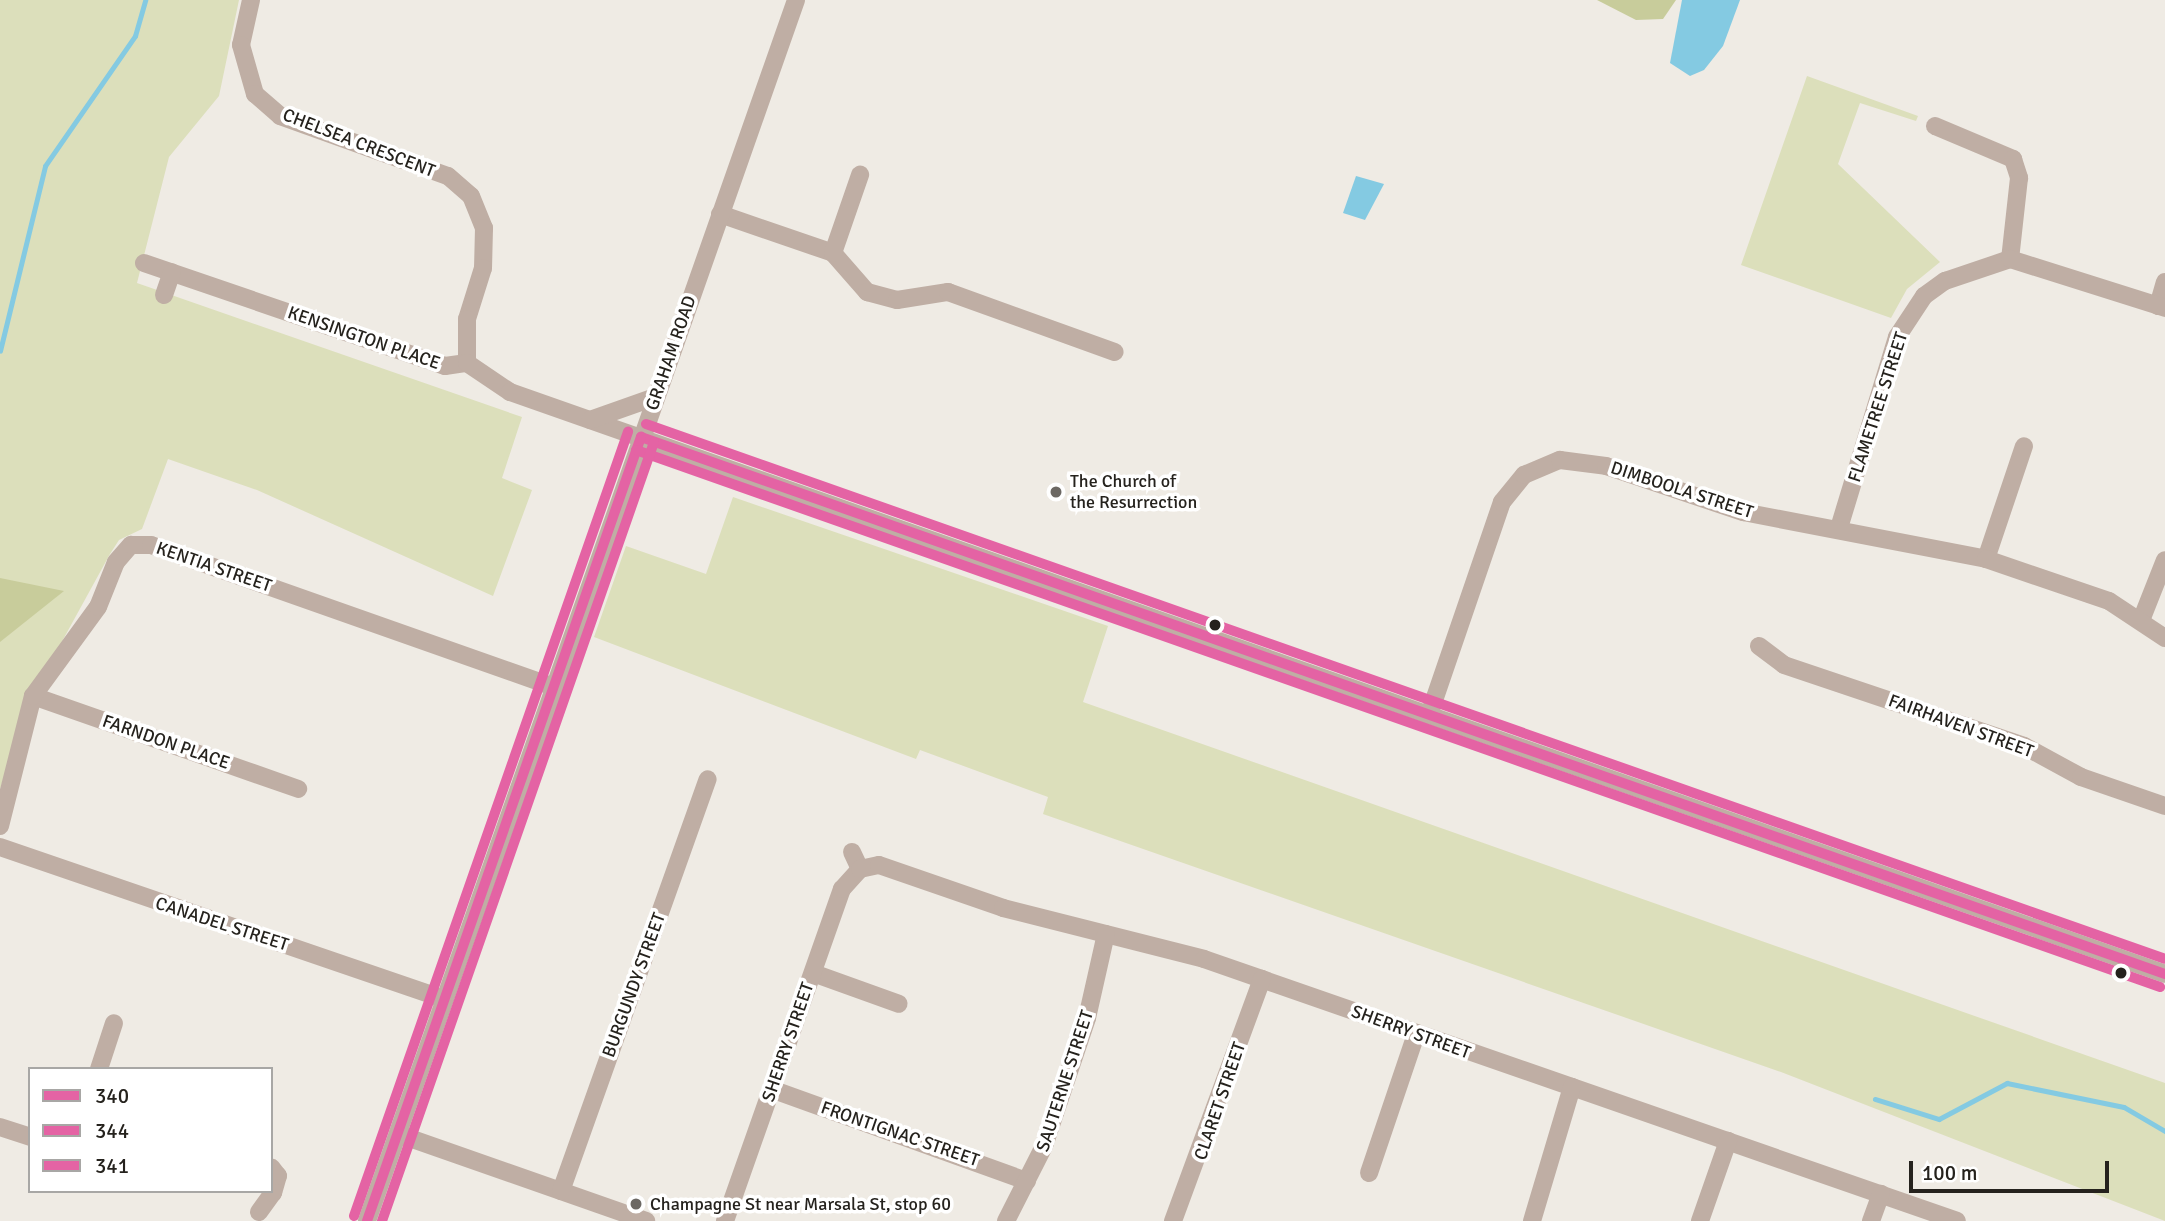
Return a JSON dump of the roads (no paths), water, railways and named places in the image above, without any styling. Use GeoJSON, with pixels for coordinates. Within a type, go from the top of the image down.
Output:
{"type":"FeatureCollection","features":[{"type":"Feature","properties":{"kind":"street","name":"CHELSEA CRESCENT"},"geometry":{"type":"LineString","coordinates":[[251,0],[241,45],[255,94],[280,116],[448,176],[471,196],[484,228],[484,255],[467,319],[467,363]]}},
{"type":"Feature","properties":{"kind":"street","name":"GRAHAM ROAD"},"geometry":{"type":"LineString","coordinates":[[367,1221],[796,0]]}},
{"type":"Feature","properties":{"kind":"street"},"geometry":{"type":"LineString","coordinates":[[1935,126],[2013,159],[2019,178],[2010,259],[2161,307],[2165,282]]}},
{"type":"Feature","properties":{"kind":"street"},"geometry":{"type":"LineString","coordinates":[[833,253],[860,175]]}},
{"type":"Feature","properties":{"kind":"street"},"geometry":{"type":"LineString","coordinates":[[720,214],[833,253],[867,292],[897,300],[948,292],[1115,352]]}},
{"type":"Feature","properties":{"kind":"street","name":"FLAMETREE STREET"},"geometry":{"type":"LineString","coordinates":[[1839,528],[1897,337],[1924,296],[1945,281],[2010,259]]}},
{"type":"Feature","properties":{"kind":"street","name":"KENSINGTON PLACE"},"geometry":{"type":"LineString","coordinates":[[144,263],[445,366],[467,363],[510,392],[2165,974]]}},
{"type":"Feature","properties":{"kind":"street"},"geometry":{"type":"LineString","coordinates":[[164,295],[172,272]]}},
{"type":"Feature","properties":{"kind":"street"},"geometry":{"type":"LineString","coordinates":[[590,420],[655,397]]}},
{"type":"Feature","properties":{"kind":"street"},"geometry":{"type":"LineString","coordinates":[[1986,559],[2024,446]]}},
{"type":"Feature","properties":{"kind":"street","name":"DIMBOOLA STREET"},"geometry":{"type":"LineString","coordinates":[[1429,715],[1502,502],[1536,467],[1585,460],[1743,512],[1839,528],[1986,559],[2142,618],[2165,638]]}},
{"type":"Feature","properties":{"kind":"street","name":"KENTIA STREET"},"geometry":{"type":"LineString","coordinates":[[0,827],[33,696],[98,607],[122,551],[141,543],[555,687]]}},
{"type":"Feature","properties":{"kind":"street"},"geometry":{"type":"LineString","coordinates":[[2142,618],[2165,560]]}},
{"type":"Feature","properties":{"kind":"street","name":"FAIRHAVEN STREET"},"geometry":{"type":"LineString","coordinates":[[1759,646],[1784,665],[2024,746],[2081,777],[2165,806]]}},
{"type":"Feature","properties":{"kind":"street","name":"FARNDON PLACE"},"geometry":{"type":"LineString","coordinates":[[33,696],[298,789]]}},
{"type":"Feature","properties":{"kind":"street","name":"BURGUNDY STREET"},"geometry":{"type":"LineString","coordinates":[[561,1191],[708,779]]}},
{"type":"Feature","properties":{"kind":"street","name":"CANADEL STREET"},"geometry":{"type":"LineString","coordinates":[[0,846],[445,999]]}},
{"type":"Feature","properties":{"kind":"street"},"geometry":{"type":"LineString","coordinates":[[852,852],[860,869]]}},
{"type":"Feature","properties":{"kind":"street","name":"SHERRY STREET"},"geometry":{"type":"LineString","coordinates":[[725,1221],[842,889],[860,869],[887,866],[1003,908],[1107,934],[1262,979],[1957,1221]]}},
{"type":"Feature","properties":{"kind":"street","name":"SAUTERNE STREET"},"geometry":{"type":"LineString","coordinates":[[1006,1221],[1027,1181],[1078,1048],[1107,934]]}},
{"type":"Feature","properties":{"kind":"street"},"geometry":{"type":"LineString","coordinates":[[813,973],[899,1004]]}},
{"type":"Feature","properties":{"kind":"street","name":"CLARET STREET"},"geometry":{"type":"LineString","coordinates":[[1174,1221],[1262,979]]}},
{"type":"Feature","properties":{"kind":"street"},"geometry":{"type":"LineString","coordinates":[[100,1067],[114,1023]]}},
{"type":"Feature","properties":{"kind":"street"},"geometry":{"type":"LineString","coordinates":[[1369,1173],[1416,1034]]}},
{"type":"Feature","properties":{"kind":"street"},"geometry":{"type":"LineString","coordinates":[[1532,1221],[1572,1087]]}},
{"type":"Feature","properties":{"kind":"street","name":"FRONTIGNAC STREET"},"geometry":{"type":"LineString","coordinates":[[772,1089],[1027,1181]]}},
{"type":"Feature","properties":{"kind":"street"},"geometry":{"type":"LineString","coordinates":[[0,1127],[28,1135]]}},
{"type":"Feature","properties":{"kind":"street"},"geometry":{"type":"LineString","coordinates":[[398,1134],[646,1221]]}},
{"type":"Feature","properties":{"kind":"street"},"geometry":{"type":"LineString","coordinates":[[1700,1221],[1728,1141]]}},
{"type":"Feature","properties":{"kind":"street"},"geometry":{"type":"LineString","coordinates":[[259,1212],[273,1193],[278,1176],[273,1170]]}},
{"type":"Feature","properties":{"kind":"street"},"geometry":{"type":"LineString","coordinates":[[1871,1221],[1881,1194]]}},
{"type":"Feature","properties":{"kind":"water"},"geometry":{"type":"Polygon","coordinates":[[[1682,0],[1740,0],[1723,46],[1704,70],[1690,76],[1670,63],[1682,0]]]}},
{"type":"Feature","properties":{"kind":"water"},"geometry":{"type":"Polygon","coordinates":[[[1356,176],[1384,184],[1365,220],[1343,213],[1356,176]]]}},
{"type":"Feature","properties":{"kind":"waterway"},"geometry":{"type":"LineString","coordinates":[[0,351],[45,166],[135,36],[145,0]]}},
{"type":"Feature","properties":{"kind":"waterway"},"geometry":{"type":"LineString","coordinates":[[1875,1099],[1939,1119],[2007,1083],[2124,1107],[2165,1131]]}},
{"type":"Feature","properties":{"kind":"place","name":"The Church of the Resurrection"},"geometry":{"type":"Point","coordinates":[1056,492]}},
{"type":"Feature","properties":{"kind":"place","name":"Champagne St near Marsala St, stop 60"},"geometry":{"type":"Point","coordinates":[636,1204]}}]}
